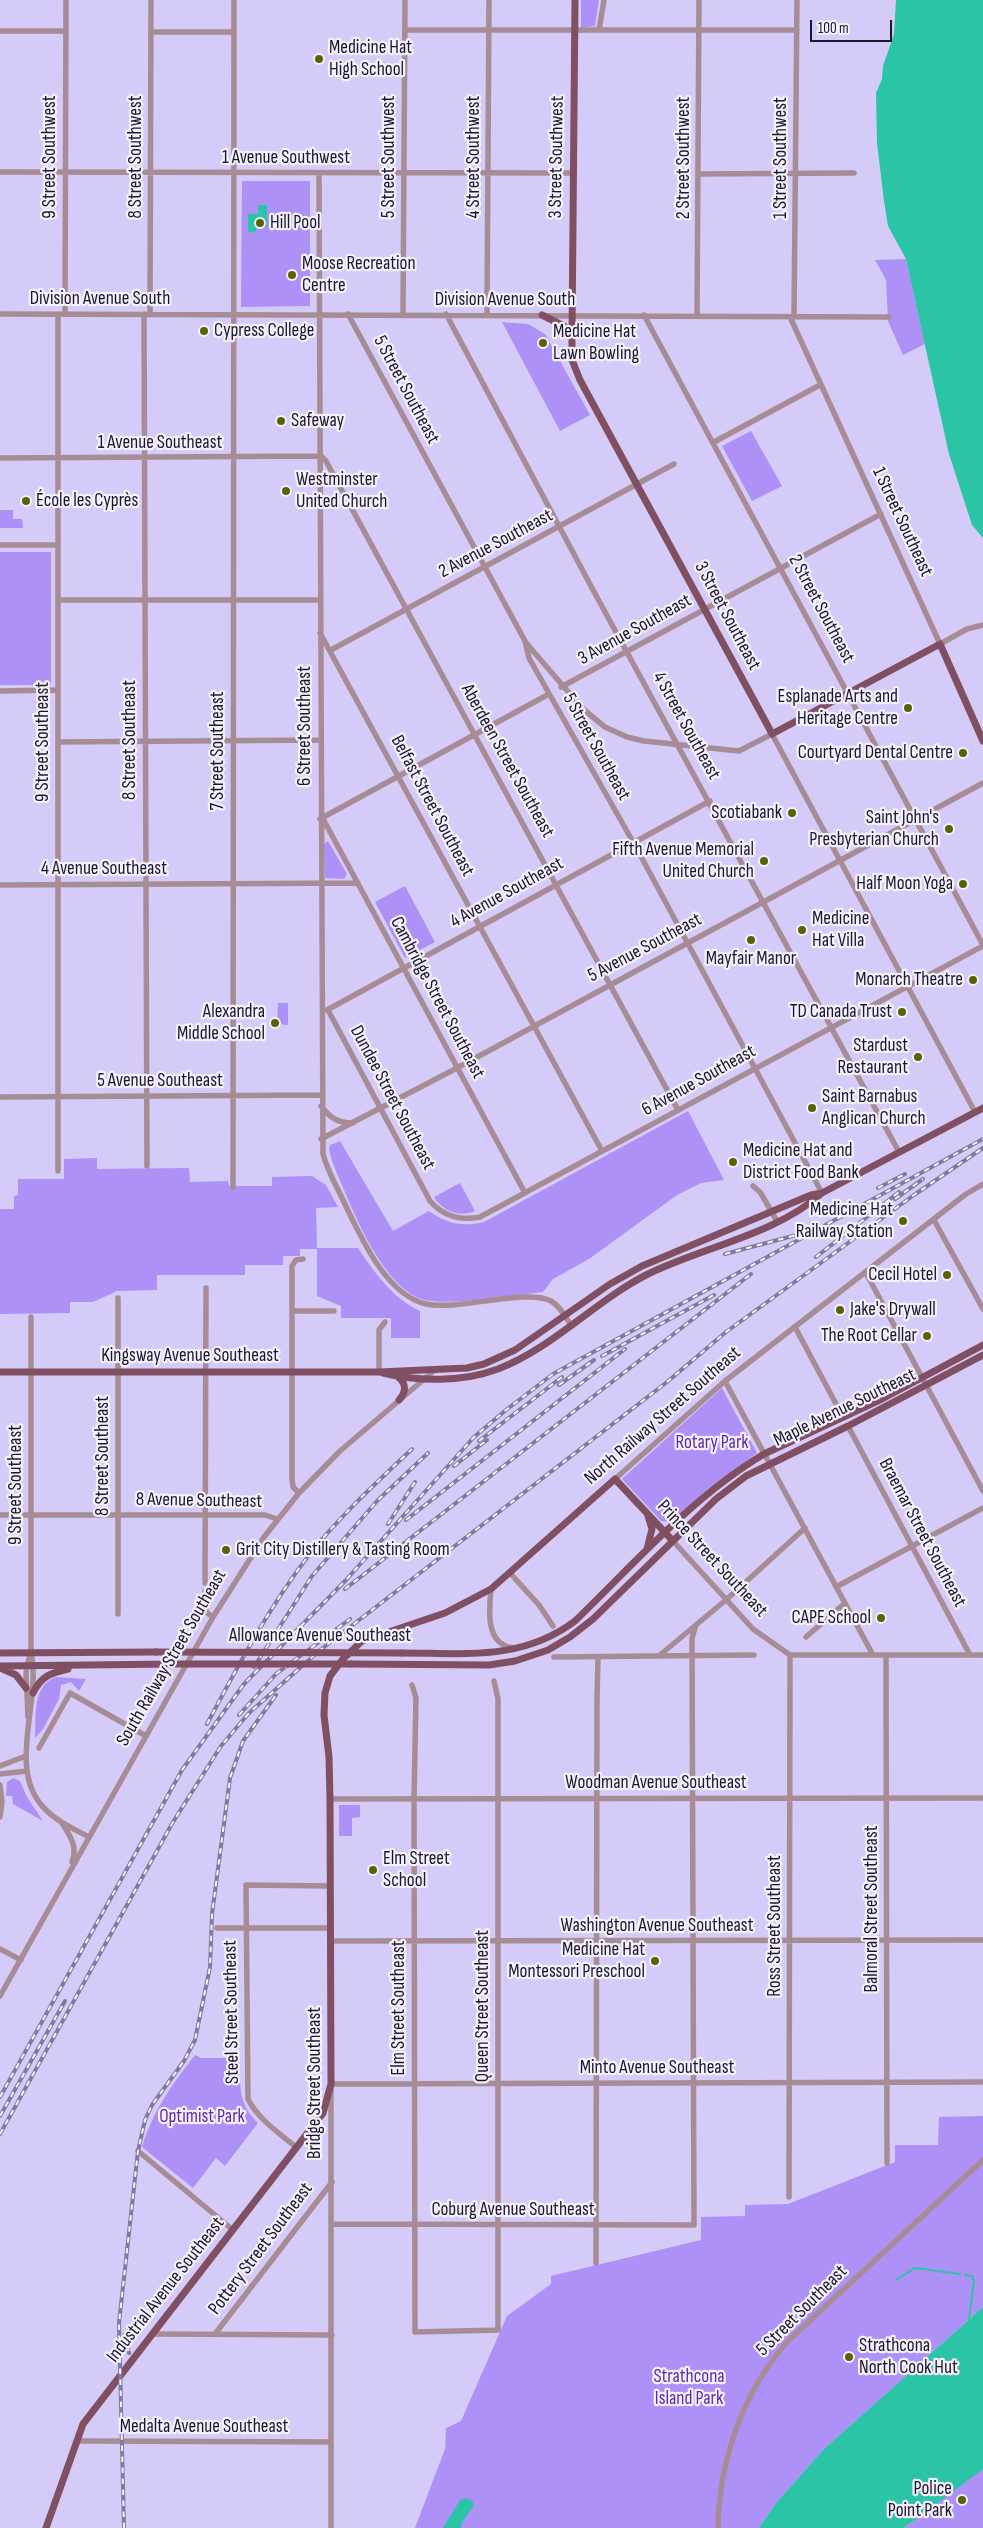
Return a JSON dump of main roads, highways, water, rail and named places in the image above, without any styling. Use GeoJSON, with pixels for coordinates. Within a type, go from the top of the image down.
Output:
{"type":"FeatureCollection","features":[{"type":"Feature","properties":{"kind":"main road","name":"3 Street Southwest"},"geometry":{"type":"LineString","coordinates":[[572,315],[574,0]]}},
{"type":"Feature","properties":{"kind":"main road"},"geometry":{"type":"LineString","coordinates":[[542,315],[564,326],[572,335]]}},
{"type":"Feature","properties":{"kind":"main road","name":"3 Street Southeast"},"geometry":{"type":"LineString","coordinates":[[572,315],[572,360],[578,376],[772,734],[940,644]]}},
{"type":"Feature","properties":{"kind":"main road","name":"1 Street Southeast"},"geometry":{"type":"LineString","coordinates":[[940,644],[983,741]]}},
{"type":"Feature","properties":{"kind":"main road"},"geometry":{"type":"LineString","coordinates":[[822,1193],[983,1108]]}},
{"type":"Feature","properties":{"kind":"main road","name":"Kingsway Avenue Southeast"},"geometry":{"type":"LineString","coordinates":[[0,1372],[379,1372],[467,1368],[496,1359],[515,1350],[610,1284],[642,1266],[773,1213],[811,1195],[822,1193]]}},
{"type":"Feature","properties":{"kind":"main road","name":"Kingsway Avenue Southeast"},"geometry":{"type":"LineString","coordinates":[[379,1372],[398,1377],[427,1378],[466,1377],[498,1369],[543,1344],[570,1324],[647,1274],[777,1222],[814,1201],[822,1193]]}},
{"type":"Feature","properties":{"kind":"main road","name":"Maple Avenue Southeast"},"geometry":{"type":"LineString","coordinates":[[520,1648],[554,1636],[569,1626],[710,1491],[764,1454],[922,1378],[983,1345]]}},
{"type":"Feature","properties":{"kind":"main road","name":"Maple Avenue Southeast"},"geometry":{"type":"LineString","coordinates":[[515,1661],[548,1650],[577,1632],[716,1499],[746,1476],[983,1356]]}},
{"type":"Feature","properties":{"kind":"main road"},"geometry":{"type":"LineString","coordinates":[[398,1377],[403,1382],[405,1388],[404,1394],[399,1400]]}},
{"type":"Feature","properties":{"kind":"main road","name":"Prince Street Southeast"},"geometry":{"type":"LineString","coordinates":[[615,1479],[673,1542]]}},
{"type":"Feature","properties":{"kind":"main road","name":"North Railway Street Southeast"},"geometry":{"type":"LineString","coordinates":[[354,1647],[376,1635],[445,1612],[491,1589],[615,1479]]}},
{"type":"Feature","properties":{"kind":"main road"},"geometry":{"type":"LineString","coordinates":[[639,1559],[648,1548],[652,1534],[646,1512]]}},
{"type":"Feature","properties":{"kind":"main road","name":"Bridge Street Southeast"},"geometry":{"type":"LineString","coordinates":[[332,2084],[330,1799],[329,1757],[324,1715],[326,1685],[335,1668],[354,1647]]}},
{"type":"Feature","properties":{"kind":"main road","name":"Allowance Avenue Southeast"},"geometry":{"type":"LineString","coordinates":[[0,1653],[402,1652],[492,1654],[520,1648]]}},
{"type":"Feature","properties":{"kind":"main road","name":"Allowance Avenue Southeast"},"geometry":{"type":"LineString","coordinates":[[0,1667],[172,1664],[476,1665],[515,1661]]}},
{"type":"Feature","properties":{"kind":"main road"},"geometry":{"type":"LineString","coordinates":[[34,1693],[39,1682],[48,1675],[78,1666]]}},
{"type":"Feature","properties":{"kind":"main road"},"geometry":{"type":"LineString","coordinates":[[0,1667],[14,1673],[26,1688]]}},
{"type":"Feature","properties":{"kind":"main road","name":"Industrial Avenue Southeast"},"geometry":{"type":"LineString","coordinates":[[46,2528],[83,2424],[323,2114],[332,2084]]}},
{"type":"Feature","properties":{"kind":"waterway"},"geometry":{"type":"LineString","coordinates":[[896,2280],[915,2268],[960,2274]]}},
{"type":"Feature","properties":{"kind":"waterway"},"geometry":{"type":"LineString","coordinates":[[965,2275],[972,2276],[974,2281],[969,2319]]}},
{"type":"Feature","properties":{"kind":"railway"},"geometry":{"type":"LineString","coordinates":[[0,2097],[182,1770],[244,1684],[346,1580],[474,1437],[553,1374],[983,1139]]}},
{"type":"Feature","properties":{"kind":"railway"},"geometry":{"type":"LineString","coordinates":[[0,2134],[173,1822],[221,1746],[249,1713],[319,1651],[667,1382],[726,1332],[914,1195],[983,1148]]}},
{"type":"Feature","properties":{"kind":"railway"},"geometry":{"type":"LineString","coordinates":[[878,1188],[905,1174]]}},
{"type":"Feature","properties":{"kind":"railway"},"geometry":{"type":"LineString","coordinates":[[895,1199],[923,1179]]}},
{"type":"Feature","properties":{"kind":"railway"},"geometry":{"type":"LineString","coordinates":[[816,1257],[899,1192]]}},
{"type":"Feature","properties":{"kind":"railway"},"geometry":{"type":"LineString","coordinates":[[725,1254],[800,1234]]}},
{"type":"Feature","properties":{"kind":"railway"},"geometry":{"type":"LineString","coordinates":[[345,1589],[751,1274]]}},
{"type":"Feature","properties":{"kind":"railway"},"geometry":{"type":"LineString","coordinates":[[602,1356],[714,1295]]}},
{"type":"Feature","properties":{"kind":"railway"},"geometry":{"type":"LineString","coordinates":[[406,1520],[625,1349]]}},
{"type":"Feature","properties":{"kind":"railway"},"geometry":{"type":"LineString","coordinates":[[559,1385],[594,1360]]}},
{"type":"Feature","properties":{"kind":"railway"},"geometry":{"type":"LineString","coordinates":[[479,1441],[562,1377]]}},
{"type":"Feature","properties":{"kind":"railway"},"geometry":{"type":"LineString","coordinates":[[454,1466],[487,1440]]}},
{"type":"Feature","properties":{"kind":"railway"},"geometry":{"type":"LineString","coordinates":[[207,1724],[267,1616],[294,1575],[346,1513],[412,1449]]}},
{"type":"Feature","properties":{"kind":"railway"},"geometry":{"type":"LineString","coordinates":[[254,1667],[312,1576],[377,1501],[428,1453]]}},
{"type":"Feature","properties":{"kind":"railway"},"geometry":{"type":"LineString","coordinates":[[388,1524],[415,1482]]}},
{"type":"Feature","properties":{"kind":"railway"},"geometry":{"type":"LineString","coordinates":[[239,1715],[276,1674],[350,1619]]}},
{"type":"Feature","properties":{"kind":"railway"},"geometry":{"type":"LineString","coordinates":[[124,2528],[119,2323],[138,2151],[145,2120],[152,2105],[184,2061],[195,2040],[210,1967],[212,1914],[230,1778],[243,1741],[276,1695]]}},
{"type":"Feature","properties":{"kind":"railway"},"geometry":{"type":"LineString","coordinates":[[0,2116],[65,2001]]}},
{"type":"Feature","properties":{"kind":"railway"},"geometry":{"type":"LineString","coordinates":[[124,2335],[129,2353]]}},
{"type":"Feature","properties":{"kind":"place","name":"Medicine Hat High School"},"geometry":{"type":"Point","coordinates":[319,59]}},
{"type":"Feature","properties":{"kind":"place","name":"Hill Pool"},"geometry":{"type":"Point","coordinates":[260,223]}},
{"type":"Feature","properties":{"kind":"place","name":"Moose Recreation Centre"},"geometry":{"type":"Point","coordinates":[292,275]}},
{"type":"Feature","properties":{"kind":"place","name":"Cypress College"},"geometry":{"type":"Point","coordinates":[204,331]}},
{"type":"Feature","properties":{"kind":"place","name":"Medicine Hat Lawn Bowling"},"geometry":{"type":"Point","coordinates":[543,343]}},
{"type":"Feature","properties":{"kind":"place","name":"Safeway"},"geometry":{"type":"Point","coordinates":[281,421]}},
{"type":"Feature","properties":{"kind":"place","name":"Westminster United Church"},"geometry":{"type":"Point","coordinates":[286,491]}},
{"type":"Feature","properties":{"kind":"place","name":"École les Cyprès"},"geometry":{"type":"Point","coordinates":[26,501]}},
{"type":"Feature","properties":{"kind":"place","name":"Esplanade Arts and Heritage Centre"},"geometry":{"type":"Point","coordinates":[908,708]}},
{"type":"Feature","properties":{"kind":"place","name":"Courtyard Dental Centre"},"geometry":{"type":"Point","coordinates":[963,753]}},
{"type":"Feature","properties":{"kind":"place","name":"Scotiabank"},"geometry":{"type":"Point","coordinates":[792,813]}},
{"type":"Feature","properties":{"kind":"place","name":"Saint John's Presbyterian Church"},"geometry":{"type":"Point","coordinates":[949,829]}},
{"type":"Feature","properties":{"kind":"place","name":"Fifth Avenue Memorial United Church"},"geometry":{"type":"Point","coordinates":[764,861]}},
{"type":"Feature","properties":{"kind":"place","name":"Half Moon Yoga"},"geometry":{"type":"Point","coordinates":[963,884]}},
{"type":"Feature","properties":{"kind":"place","name":"Medicine Hat Villa"},"geometry":{"type":"Point","coordinates":[802,930]}},
{"type":"Feature","properties":{"kind":"place","name":"Mayfair Manor"},"geometry":{"type":"Point","coordinates":[751,940]}},
{"type":"Feature","properties":{"kind":"place","name":"Monarch Theatre"},"geometry":{"type":"Point","coordinates":[973,980]}},
{"type":"Feature","properties":{"kind":"place","name":"TD Canada Trust"},"geometry":{"type":"Point","coordinates":[902,1012]}},
{"type":"Feature","properties":{"kind":"place","name":"Alexandra Middle School"},"geometry":{"type":"Point","coordinates":[275,1023]}},
{"type":"Feature","properties":{"kind":"place","name":"Stardust Restaurant"},"geometry":{"type":"Point","coordinates":[918,1057]}},
{"type":"Feature","properties":{"kind":"place","name":"Saint Barnabus Anglican Church"},"geometry":{"type":"Point","coordinates":[812,1108]}},
{"type":"Feature","properties":{"kind":"place","name":"Medicine Hat and District Food Bank"},"geometry":{"type":"Point","coordinates":[733,1162]}},
{"type":"Feature","properties":{"kind":"place","name":"Medicine Hat Railway Station"},"geometry":{"type":"Point","coordinates":[903,1221]}},
{"type":"Feature","properties":{"kind":"place","name":"Cecil Hotel"},"geometry":{"type":"Point","coordinates":[947,1275]}},
{"type":"Feature","properties":{"kind":"place","name":"Jake's Drywall"},"geometry":{"type":"Point","coordinates":[840,1310]}},
{"type":"Feature","properties":{"kind":"place","name":"The Root Cellar"},"geometry":{"type":"Point","coordinates":[927,1336]}},
{"type":"Feature","properties":{"kind":"place","name":"Grit City Distillery & Tasting Room"},"geometry":{"type":"Point","coordinates":[226,1550]}},
{"type":"Feature","properties":{"kind":"place","name":"CAPE School"},"geometry":{"type":"Point","coordinates":[881,1618]}},
{"type":"Feature","properties":{"kind":"place","name":"Elm Street School"},"geometry":{"type":"Point","coordinates":[373,1870]}},
{"type":"Feature","properties":{"kind":"place","name":"Medicine Hat Montessori Preschool"},"geometry":{"type":"Point","coordinates":[655,1961]}},
{"type":"Feature","properties":{"kind":"place","name":"Strathcona North Cook Hut"},"geometry":{"type":"Point","coordinates":[849,2357]}},
{"type":"Feature","properties":{"kind":"place","name":"Police Point Park"},"geometry":{"type":"Point","coordinates":[962,2500]}},
{"type":"Feature","properties":{"kind":"park label","name":"Rotary Park"},"geometry":{"type":"Point","coordinates":[712,1443]}},
{"type":"Feature","properties":{"kind":"park label","name":"Optimist Park"},"geometry":{"type":"Point","coordinates":[202,2117]}},
{"type":"Feature","properties":{"kind":"park label","name":"Strathcona Island Park"},"geometry":{"type":"Point","coordinates":[689,2388]}}]}
